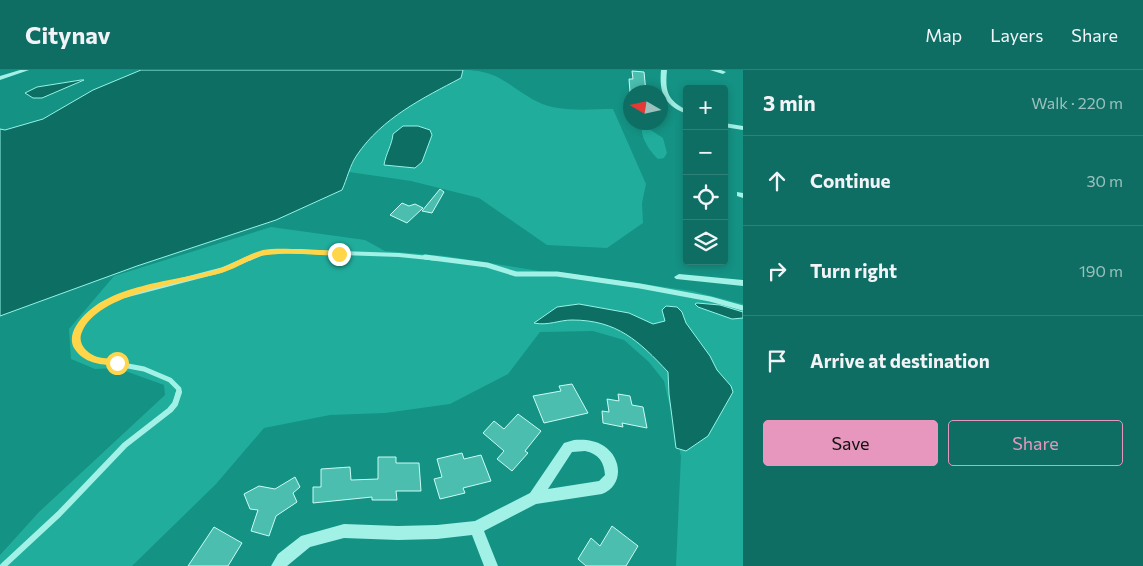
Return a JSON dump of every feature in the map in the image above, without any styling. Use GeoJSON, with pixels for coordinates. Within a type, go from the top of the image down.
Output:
{"type":"FeatureCollection","features":[{"type":"Feature","properties":{"kind":"street"},"geometry":{"type":"LineString","coordinates":[[0,78],[26,70]]}},
{"type":"Feature","properties":{"kind":"street"},"geometry":{"type":"LineString","coordinates":[[664,70],[662,90],[668,99],[683,109]]}},
{"type":"Feature","properties":{"kind":"street"},"geometry":{"type":"LineString","coordinates":[[713,70],[724,72]]}},
{"type":"Feature","properties":{"kind":"street"},"geometry":{"type":"LineString","coordinates":[[728,125],[743,128]]}},
{"type":"Feature","properties":{"kind":"street"},"geometry":{"type":"LineString","coordinates":[[679,277],[743,283]]}},
{"type":"Feature","properties":{"kind":"street"},"geometry":{"type":"LineString","coordinates":[[278,566],[283,559],[306,541],[344,531],[398,533],[476,528],[535,498],[602,487],[612,477],[609,461],[596,448],[582,443],[568,447],[535,498]]}},
{"type":"Feature","properties":{"kind":"street"},"geometry":{"type":"LineString","coordinates":[[476,528],[491,566]]}},
{"type":"Feature","properties":{"kind":"lane"},"geometry":{"type":"LineString","coordinates":[[3,566],[52,520],[137,434],[165,415],[174,406],[179,396],[179,389],[170,380],[158,374],[130,365],[96,360],[87,356],[77,345],[76,337],[85,319],[101,305],[118,297],[222,270],[265,252],[301,252],[399,255],[459,260],[487,265],[516,274],[557,274],[640,286],[710,298],[743,308]]}},
{"type":"Feature","properties":{"kind":"green space"},"geometry":{"type":"Polygon","coordinates":[[[463,70],[495,76],[545,105],[564,109],[613,109],[646,184],[642,203],[643,223],[607,248],[547,245],[479,198],[411,181],[349,172],[362,147],[381,125],[409,106],[461,78],[463,70]]]}},
{"type":"Feature","properties":{"kind":"green space"},"geometry":{"type":"Polygon","coordinates":[[[642,130],[651,130],[663,138],[667,153],[664,158],[658,159],[649,148],[642,130]]]}},
{"type":"Feature","properties":{"kind":"green space"},"geometry":{"type":"Polygon","coordinates":[[[271,227],[365,240],[385,251],[445,256],[539,271],[567,273],[692,291],[743,304],[743,566],[676,566],[681,456],[664,381],[649,362],[624,340],[593,331],[540,332],[508,374],[450,404],[385,413],[330,415],[264,428],[216,484],[132,566],[0,566],[0,555],[39,512],[165,395],[164,385],[117,368],[95,369],[71,359],[69,329],[114,276],[271,227]]]}},
{"type":"Feature","properties":{"kind":"water"},"geometry":{"type":"Polygon","coordinates":[[[141,70],[463,70],[461,78],[404,110],[378,130],[355,159],[342,190],[276,220],[137,266],[0,316],[0,129],[5,130],[43,119],[93,90],[141,70]]]}},
{"type":"Feature","properties":{"kind":"water"},"geometry":{"type":"Polygon","coordinates":[[[84,80],[42,98],[33,98],[25,93],[37,87],[84,80]]]}},
{"type":"Feature","properties":{"kind":"water"},"geometry":{"type":"Polygon","coordinates":[[[403,126],[418,126],[430,130],[432,135],[422,162],[415,168],[384,165],[393,134],[403,126]]]}},
{"type":"Feature","properties":{"kind":"water"},"geometry":{"type":"Polygon","coordinates":[[[579,304],[629,313],[653,324],[665,321],[662,310],[666,306],[677,307],[682,312],[686,323],[710,356],[717,370],[731,386],[733,392],[708,436],[686,451],[676,448],[668,372],[626,334],[615,328],[588,321],[567,320],[544,324],[534,323],[557,307],[579,304]]]}},
{"type":"Feature","properties":{"kind":"water"},"geometry":{"type":"Polygon","coordinates":[[[695,304],[720,305],[743,312],[743,318],[732,319],[698,307],[695,304]]]}},
{"type":"Feature","properties":{"kind":"building"},"geometry":{"type":"Polygon","coordinates":[[[632,71],[644,72],[645,85],[629,85],[629,79],[633,79],[632,71]]]}},
{"type":"Feature","properties":{"kind":"building"},"geometry":{"type":"Polygon","coordinates":[[[440,189],[444,192],[432,213],[422,211],[440,189]]]}},
{"type":"Feature","properties":{"kind":"building"},"geometry":{"type":"Polygon","coordinates":[[[402,203],[409,206],[415,204],[423,208],[407,223],[390,215],[402,203]]]}},
{"type":"Feature","properties":{"kind":"building"},"geometry":{"type":"Polygon","coordinates":[[[572,384],[588,413],[544,423],[533,396],[561,391],[559,386],[572,384]]]}},
{"type":"Feature","properties":{"kind":"building"},"geometry":{"type":"Polygon","coordinates":[[[618,394],[630,396],[632,405],[643,407],[647,428],[622,423],[623,427],[603,423],[602,411],[609,412],[607,399],[619,401],[618,394]]]}},
{"type":"Feature","properties":{"kind":"building"},"geometry":{"type":"Polygon","coordinates":[[[518,414],[541,431],[525,451],[528,453],[512,471],[497,459],[504,451],[483,433],[494,421],[504,429],[518,414]]]}},
{"type":"Feature","properties":{"kind":"building"},"geometry":{"type":"Polygon","coordinates":[[[462,453],[464,459],[481,455],[491,481],[463,488],[465,493],[440,499],[434,479],[442,477],[437,459],[462,453]]]}},
{"type":"Feature","properties":{"kind":"building"},"geometry":{"type":"Polygon","coordinates":[[[378,457],[396,457],[396,463],[419,463],[421,491],[396,491],[397,500],[372,500],[372,497],[313,503],[313,487],[321,487],[321,469],[350,467],[351,480],[378,479],[378,457]]]}},
{"type":"Feature","properties":{"kind":"building"},"geometry":{"type":"Polygon","coordinates":[[[295,477],[300,487],[293,493],[297,502],[276,516],[269,536],[251,531],[258,510],[250,509],[244,494],[259,486],[275,489],[295,477]]]}},
{"type":"Feature","properties":{"kind":"building"},"geometry":{"type":"Polygon","coordinates":[[[612,526],[638,546],[626,566],[586,566],[578,559],[591,538],[600,546],[612,526]]]}},
{"type":"Feature","properties":{"kind":"building"},"geometry":{"type":"Polygon","coordinates":[[[214,527],[242,543],[228,566],[188,566],[214,527]]]}},
{"type":"Feature","properties":{"kind":"route"},"geometry":{"type":"LineString","coordinates":[[117,363],[96,360],[87,356],[77,345],[76,337],[78,330],[85,319],[101,305],[135,291],[222,270],[265,252],[339,254]]}}]}
